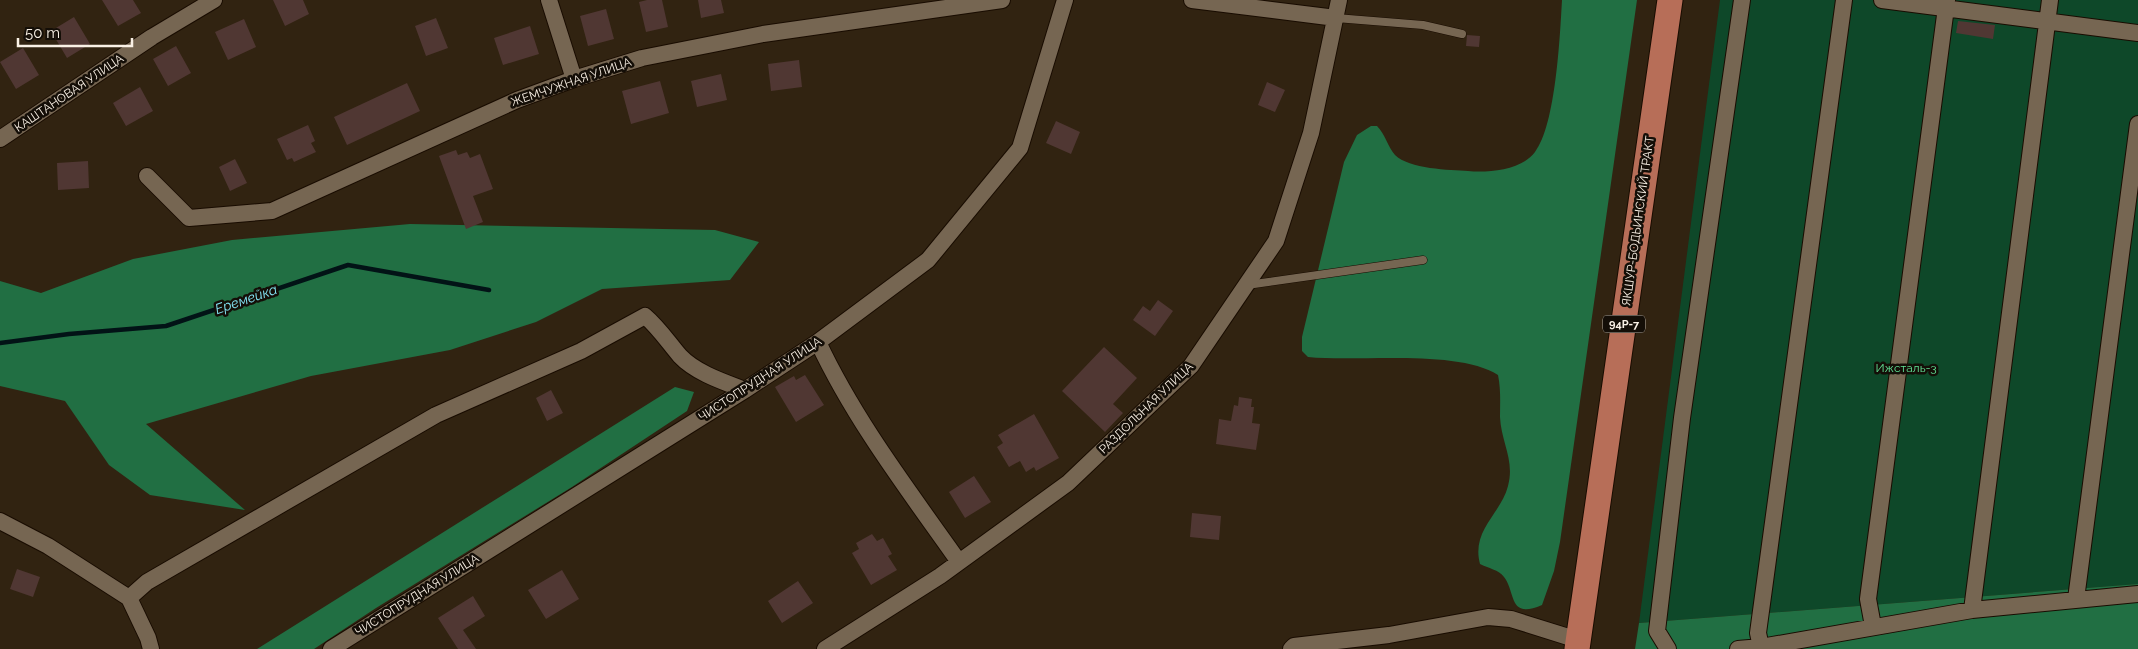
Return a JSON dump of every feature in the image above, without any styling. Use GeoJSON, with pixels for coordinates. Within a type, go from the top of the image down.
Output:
{"type":"FeatureCollection","features":[{"type":"Feature","properties":{"kind":"main road","name":"ЯКШУР-БОДЬИНСКИЙ ТРАКТ"},"geometry":{"type":"LineString","coordinates":[[1578,644],[1670,0]]}},
{"type":"Feature","properties":{"kind":"street","name":"КАШТАНОВАЯ УЛИЦА"},"geometry":{"type":"LineString","coordinates":[[0,139],[152,37],[214,0]]}},
{"type":"Feature","properties":{"kind":"street"},"geometry":{"type":"LineString","coordinates":[[549,0],[574,78]]}},
{"type":"Feature","properties":{"kind":"street","name":"ЖЕМЧУЖНАЯ УЛИЦА"},"geometry":{"type":"LineString","coordinates":[[147,176],[189,218],[272,211],[517,100],[574,78],[642,58],[763,34],[1002,0]]}},
{"type":"Feature","properties":{"kind":"street","name":"ЧИСТОПРУДНАЯ УЛИЦА"},"geometry":{"type":"LineString","coordinates":[[331,649],[745,390],[818,342],[928,260],[1020,148],[1065,0]]}},
{"type":"Feature","properties":{"kind":"street"},"geometry":{"type":"LineString","coordinates":[[1192,0],[1336,18]]}},
{"type":"Feature","properties":{"kind":"street","name":"РАЗДОЛЬНАЯ УЛИЦА"},"geometry":{"type":"LineString","coordinates":[[825,649],[958,562],[1068,483],[1191,366],[1276,241],[1311,133],[1339,0]]}},
{"type":"Feature","properties":{"kind":"street"},"geometry":{"type":"LineString","coordinates":[[1668,649],[1657,630],[1682,418],[1742,0]]}},
{"type":"Feature","properties":{"kind":"street"},"geometry":{"type":"LineString","coordinates":[[1761,647],[1758,633],[1844,0]]}},
{"type":"Feature","properties":{"kind":"street"},"geometry":{"type":"LineString","coordinates":[[1882,0],[1947,4],[2048,21],[2138,33]]}},
{"type":"Feature","properties":{"kind":"street"},"geometry":{"type":"LineString","coordinates":[[1972,610],[2050,0]]}},
{"type":"Feature","properties":{"kind":"street"},"geometry":{"type":"LineString","coordinates":[[1873,626],[1868,599],[1947,4]]}},
{"type":"Feature","properties":{"kind":"street"},"geometry":{"type":"LineString","coordinates":[[2076,599],[2138,124]]}},
{"type":"Feature","properties":{"kind":"street"},"geometry":{"type":"LineString","coordinates":[[129,598],[146,582],[436,415],[581,351],[645,316],[659,328],[682,358],[710,375],[745,390]]}},
{"type":"Feature","properties":{"kind":"street"},"geometry":{"type":"LineString","coordinates":[[818,342],[828,363],[888,461],[958,562]]}},
{"type":"Feature","properties":{"kind":"street"},"geometry":{"type":"LineString","coordinates":[[0,521],[48,546],[129,598],[148,638],[150,649]]}},
{"type":"Feature","properties":{"kind":"street"},"geometry":{"type":"LineString","coordinates":[[1738,649],[1761,647],[1972,610],[2138,594]]}},
{"type":"Feature","properties":{"kind":"street"},"geometry":{"type":"LineString","coordinates":[[1290,649],[1294,646],[1389,635],[1488,617],[1511,618],[1578,644]]}},
{"type":"Feature","properties":{"kind":"lane"},"geometry":{"type":"LineString","coordinates":[[1336,18],[1423,25],[1462,34]]}},
{"type":"Feature","properties":{"kind":"lane"},"geometry":{"type":"LineString","coordinates":[[1246,286],[1423,260]]}},
{"type":"Feature","properties":{"kind":"green space"},"geometry":{"type":"Polygon","coordinates":[[[1562,0],[1637,0],[1560,542],[1554,571],[1542,605],[1531,609],[1523,609],[1518,607],[1515,602],[1504,577],[1480,564],[1478,552],[1483,532],[1504,496],[1510,477],[1509,459],[1501,426],[1498,375],[1480,367],[1434,359],[1308,357],[1302,351],[1302,337],[1344,162],[1357,135],[1371,126],[1377,126],[1390,148],[1401,160],[1430,168],[1495,171],[1522,163],[1535,152],[1548,122],[1556,79],[1562,0]]]}},
{"type":"Feature","properties":{"kind":"green space","name":"Ижсталь-3"},"geometry":{"type":"Polygon","coordinates":[[[1720,0],[2138,0],[2138,584],[1639,623],[1720,0]]]}},
{"type":"Feature","properties":{"kind":"green space"},"geometry":{"type":"Polygon","coordinates":[[[410,224],[715,230],[759,242],[730,280],[602,289],[536,322],[450,350],[311,376],[146,424],[245,510],[150,495],[109,465],[65,401],[0,386],[0,281],[41,293],[133,259],[232,240],[410,224]]]}},
{"type":"Feature","properties":{"kind":"green space"},"geometry":{"type":"Polygon","coordinates":[[[675,387],[694,392],[687,411],[572,487],[376,608],[314,649],[257,649],[675,387]]]}},
{"type":"Feature","properties":{"kind":"green space"},"geometry":{"type":"Polygon","coordinates":[[[2138,584],[2138,649],[1635,649],[1639,623],[2138,584]]]}},
{"type":"Feature","properties":{"kind":"building"},"geometry":{"type":"Polygon","coordinates":[[[102,0],[133,0],[141,13],[118,26],[102,0]]]}},
{"type":"Feature","properties":{"kind":"building"},"geometry":{"type":"Polygon","coordinates":[[[273,0],[303,0],[309,14],[285,26],[273,0]]]}},
{"type":"Feature","properties":{"kind":"building"},"geometry":{"type":"Polygon","coordinates":[[[662,0],[668,27],[646,32],[639,2],[662,0]]]}},
{"type":"Feature","properties":{"kind":"building"},"geometry":{"type":"Polygon","coordinates":[[[698,0],[721,0],[724,13],[701,18],[698,0]]]}},
{"type":"Feature","properties":{"kind":"building"},"geometry":{"type":"Polygon","coordinates":[[[606,9],[614,39],[588,46],[580,16],[606,9]]]}},
{"type":"Feature","properties":{"kind":"building"},"geometry":{"type":"Polygon","coordinates":[[[74,17],[90,44],[67,58],[51,31],[74,17]]]}},
{"type":"Feature","properties":{"kind":"building"},"geometry":{"type":"Polygon","coordinates":[[[436,18],[448,48],[426,56],[415,26],[436,18]]]}},
{"type":"Feature","properties":{"kind":"building"},"geometry":{"type":"Polygon","coordinates":[[[244,19],[256,47],[228,60],[215,32],[244,19]]]}},
{"type":"Feature","properties":{"kind":"building"},"geometry":{"type":"Polygon","coordinates":[[[1958,21],[1995,25],[1993,39],[1956,33],[1958,21]]]}},
{"type":"Feature","properties":{"kind":"building"},"geometry":{"type":"Polygon","coordinates":[[[530,26],[539,54],[503,65],[494,38],[530,26]]]}},
{"type":"Feature","properties":{"kind":"building"},"geometry":{"type":"Polygon","coordinates":[[[1467,35],[1480,36],[1479,47],[1466,46],[1467,35]]]}},
{"type":"Feature","properties":{"kind":"building"},"geometry":{"type":"Polygon","coordinates":[[[176,46],[191,73],[168,86],[153,59],[176,46]]]}},
{"type":"Feature","properties":{"kind":"building"},"geometry":{"type":"Polygon","coordinates":[[[23,48],[39,75],[16,89],[0,62],[23,48]]]}},
{"type":"Feature","properties":{"kind":"building"},"geometry":{"type":"Polygon","coordinates":[[[799,60],[802,87],[771,91],[768,64],[799,60]]]}},
{"type":"Feature","properties":{"kind":"building"},"geometry":{"type":"Polygon","coordinates":[[[721,74],[727,100],[697,107],[691,81],[721,74]]]}},
{"type":"Feature","properties":{"kind":"building"},"geometry":{"type":"Polygon","coordinates":[[[660,81],[669,113],[631,124],[622,91],[660,81]]]}},
{"type":"Feature","properties":{"kind":"building"},"geometry":{"type":"Polygon","coordinates":[[[1267,82],[1285,90],[1275,112],[1258,105],[1267,82]]]}},
{"type":"Feature","properties":{"kind":"building"},"geometry":{"type":"Polygon","coordinates":[[[407,83],[420,111],[347,145],[334,117],[407,83]]]}},
{"type":"Feature","properties":{"kind":"building"},"geometry":{"type":"Polygon","coordinates":[[[140,87],[153,111],[126,126],[113,103],[140,87]]]}},
{"type":"Feature","properties":{"kind":"building"},"geometry":{"type":"Polygon","coordinates":[[[1056,121],[1080,132],[1071,154],[1046,143],[1056,121]]]}},
{"type":"Feature","properties":{"kind":"building"},"geometry":{"type":"Polygon","coordinates":[[[308,125],[315,141],[311,143],[316,152],[294,162],[292,158],[287,160],[277,139],[308,125]]]}},
{"type":"Feature","properties":{"kind":"building"},"geometry":{"type":"Polygon","coordinates":[[[456,150],[458,155],[467,152],[470,158],[480,154],[493,189],[473,196],[483,222],[466,229],[439,156],[456,150]]]}},
{"type":"Feature","properties":{"kind":"building"},"geometry":{"type":"Polygon","coordinates":[[[235,159],[247,183],[230,191],[219,167],[235,159]]]}},
{"type":"Feature","properties":{"kind":"building"},"geometry":{"type":"Polygon","coordinates":[[[88,161],[89,188],[58,190],[57,163],[88,161]]]}},
{"type":"Feature","properties":{"kind":"building"},"geometry":{"type":"Polygon","coordinates":[[[1158,300],[1173,311],[1155,336],[1133,320],[1143,306],[1150,311],[1158,300]]]}},
{"type":"Feature","properties":{"kind":"building"},"geometry":{"type":"Polygon","coordinates":[[[1104,347],[1137,378],[1113,404],[1123,413],[1105,432],[1062,391],[1104,347]]]}},
{"type":"Feature","properties":{"kind":"building"},"geometry":{"type":"Polygon","coordinates":[[[805,375],[824,405],[796,422],[775,387],[794,376],[796,380],[805,375]]]}},
{"type":"Feature","properties":{"kind":"building"},"geometry":{"type":"Polygon","coordinates":[[[551,390],[563,413],[547,421],[536,398],[551,390]]]}},
{"type":"Feature","properties":{"kind":"building"},"geometry":{"type":"Polygon","coordinates":[[[1239,397],[1252,399],[1251,407],[1254,407],[1252,423],[1260,424],[1256,450],[1216,444],[1219,419],[1231,421],[1234,405],[1238,406],[1239,397]]]}},
{"type":"Feature","properties":{"kind":"building"},"geometry":{"type":"Polygon","coordinates":[[[1034,414],[1059,458],[1036,471],[1034,467],[1026,472],[1020,461],[1009,467],[997,447],[1003,443],[998,435],[1034,414]]]}},
{"type":"Feature","properties":{"kind":"building"},"geometry":{"type":"Polygon","coordinates":[[[974,476],[991,502],[965,518],[949,492],[974,476]]]}},
{"type":"Feature","properties":{"kind":"building"},"geometry":{"type":"Polygon","coordinates":[[[1192,513],[1221,516],[1219,540],[1190,537],[1192,513]]]}},
{"type":"Feature","properties":{"kind":"building"},"geometry":{"type":"Polygon","coordinates":[[[872,534],[877,541],[883,538],[892,554],[888,556],[897,570],[871,585],[852,553],[859,549],[856,543],[872,534]]]}},
{"type":"Feature","properties":{"kind":"building"},"geometry":{"type":"Polygon","coordinates":[[[17,569],[40,577],[33,597],[10,589],[17,569]]]}},
{"type":"Feature","properties":{"kind":"building"},"geometry":{"type":"Polygon","coordinates":[[[562,570],[579,599],[546,619],[528,590],[562,570]]]}},
{"type":"Feature","properties":{"kind":"building"},"geometry":{"type":"Polygon","coordinates":[[[798,581],[813,603],[782,623],[768,601],[798,581]]]}},
{"type":"Feature","properties":{"kind":"building"},"geometry":{"type":"Polygon","coordinates":[[[473,596],[485,616],[463,630],[476,649],[458,649],[438,618],[473,596]]]}},
{"type":"Feature","properties":{"kind":"waterway","name":"Еремейка"},"geometry":{"type":"LineString","coordinates":[[0,343],[69,334],[166,326],[348,265],[489,290]]}}]}
